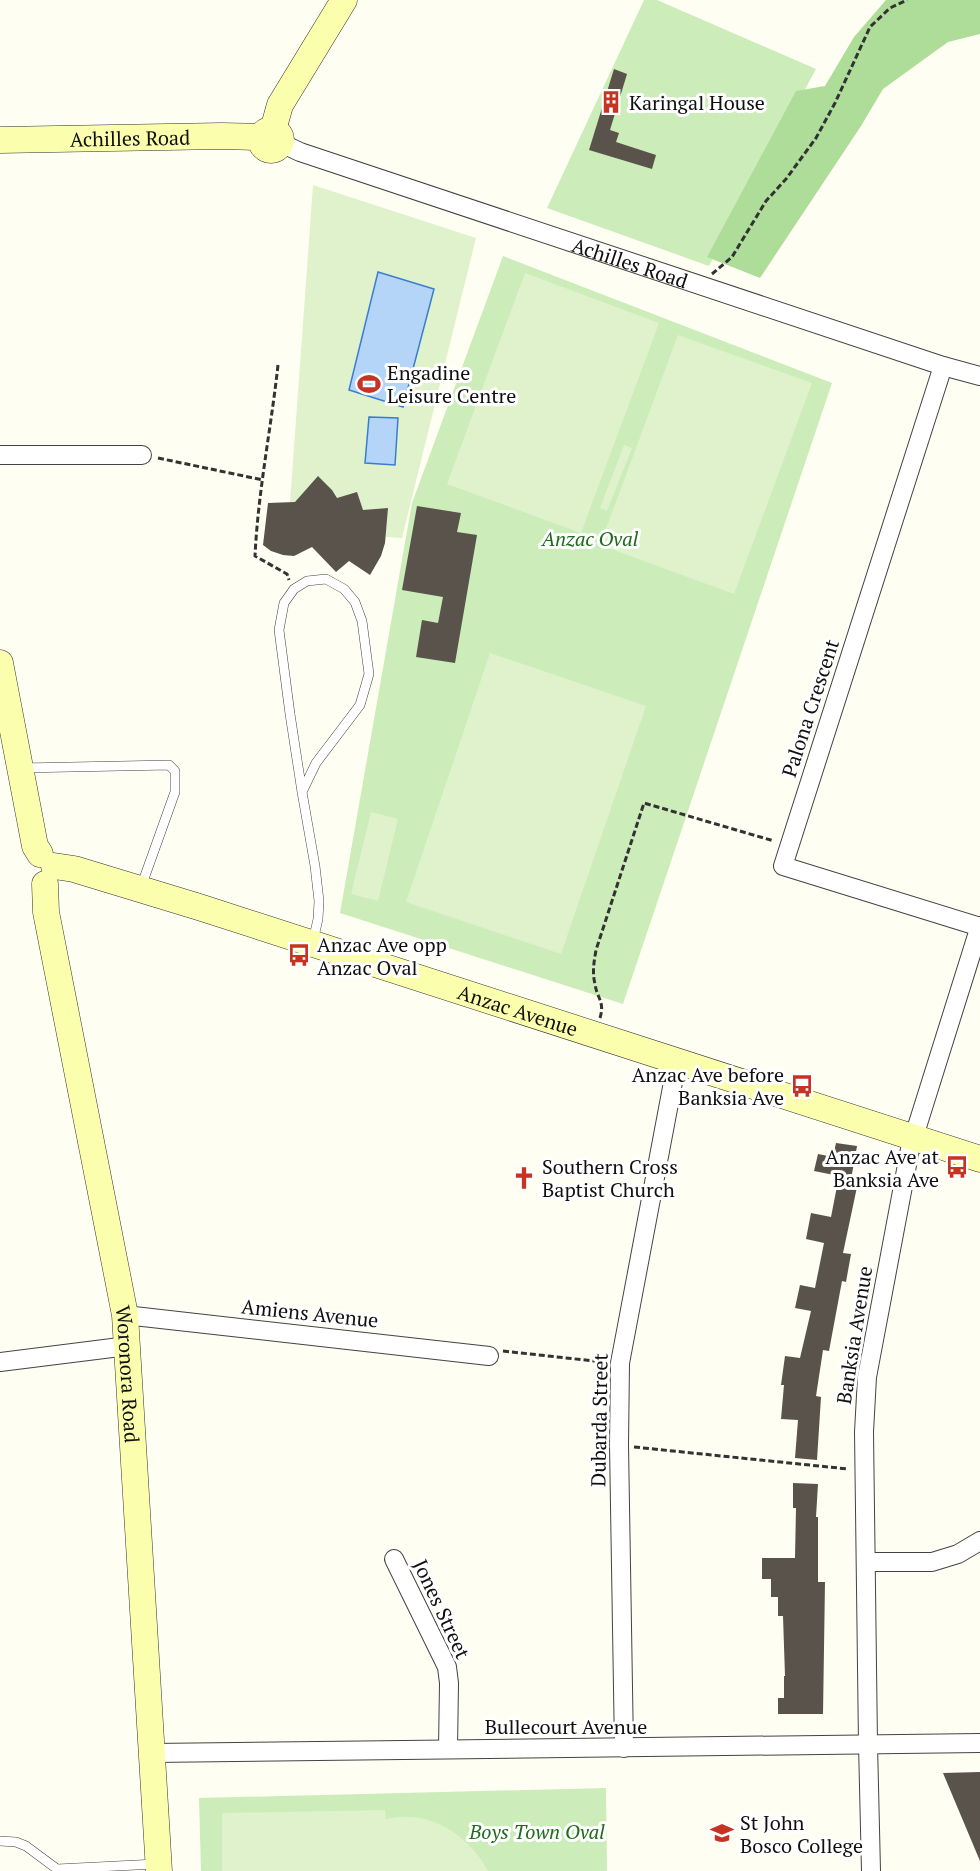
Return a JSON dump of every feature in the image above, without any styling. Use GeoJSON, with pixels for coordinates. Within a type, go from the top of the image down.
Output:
{"type":"FeatureCollection","features":[{"type":"Feature","properties":{"kind":"street"},"geometry":{"type":"LineString","coordinates":[[271,136],[280,105],[344,0]]}},
{"type":"Feature","properties":{"kind":"street","name":"Achilles Road"},"geometry":{"type":"LineString","coordinates":[[0,140],[271,136],[300,152],[943,366],[980,376]]}},
{"type":"Feature","properties":{"kind":"street","name":"Palona Crescent"},"geometry":{"type":"LineString","coordinates":[[943,366],[783,866],[980,927]]}},
{"type":"Feature","properties":{"kind":"street"},"geometry":{"type":"LineString","coordinates":[[0,455],[142,455]]}},
{"type":"Feature","properties":{"kind":"street","name":"Woronora Road"},"geometry":{"type":"LineString","coordinates":[[0,663],[35,846],[46,868],[46,912],[125,1315],[159,1867]]}},
{"type":"Feature","properties":{"kind":"street","name":"Anzac Avenue"},"geometry":{"type":"LineString","coordinates":[[46,868],[74,868],[980,1159]]}},
{"type":"Feature","properties":{"kind":"street","name":"Banksia Avenue"},"geometry":{"type":"LineString","coordinates":[[871,1871],[865,1406],[871,1351],[913,1138],[980,927]]}},
{"type":"Feature","properties":{"kind":"street","name":"Dubarda Street"},"geometry":{"type":"LineString","coordinates":[[624,1748],[619,1445],[620,1363],[677,1061]]}},
{"type":"Feature","properties":{"kind":"street","name":"Amiens Avenue"},"geometry":{"type":"LineString","coordinates":[[125,1315],[489,1356]]}},
{"type":"Feature","properties":{"kind":"street"},"geometry":{"type":"LineString","coordinates":[[0,1362],[128,1346]]}},
{"type":"Feature","properties":{"kind":"street"},"geometry":{"type":"LineString","coordinates":[[866,1562],[932,1562],[958,1554],[980,1541]]}},
{"type":"Feature","properties":{"kind":"street","name":"Jones Street"},"geometry":{"type":"LineString","coordinates":[[394,1559],[447,1667],[449,1683],[448,1749]]}},
{"type":"Feature","properties":{"kind":"street","name":"Bullecourt Avenue"},"geometry":{"type":"LineString","coordinates":[[153,1753],[980,1743]]}},
{"type":"Feature","properties":{"kind":"lane"},"geometry":{"type":"LineString","coordinates":[[302,792],[316,763],[360,705],[369,674],[362,621],[355,602],[344,589],[326,579],[307,581],[294,589],[284,603],[279,630],[302,792],[319,901],[318,919],[312,943]]}},
{"type":"Feature","properties":{"kind":"lane"},"geometry":{"type":"LineString","coordinates":[[20,768],[169,765],[175,771],[175,792],[140,889]]}},
{"type":"Feature","properties":{"kind":"lane"},"geometry":{"type":"LineString","coordinates":[[0,1841],[16,1842],[26,1846],[57,1869],[159,1867]]}},
{"type":"Feature","properties":{"kind":"path"},"geometry":{"type":"LineString","coordinates":[[699,283],[732,257],[766,201],[786,179],[816,138],[835,104],[870,27],[890,8],[907,0]]}},
{"type":"Feature","properties":{"kind":"path"},"geometry":{"type":"LineString","coordinates":[[278,365],[258,511],[255,556],[287,574],[294,589]]}},
{"type":"Feature","properties":{"kind":"path"},"geometry":{"type":"LineString","coordinates":[[142,455],[263,480]]}},
{"type":"Feature","properties":{"kind":"path"},"geometry":{"type":"LineString","coordinates":[[595,1035],[603,1008],[595,988],[593,969],[596,950],[644,803],[790,846]]}},
{"type":"Feature","properties":{"kind":"path"},"geometry":{"type":"LineString","coordinates":[[489,1356],[500,1350],[620,1363]]}},
{"type":"Feature","properties":{"kind":"path"},"geometry":{"type":"LineString","coordinates":[[619,1445],[865,1471]]}},
{"type":"Feature","properties":{"kind":"green space"},"geometry":{"type":"Polygon","coordinates":[[[644,0],[657,0],[816,69],[709,266],[547,208],[644,0]]]}},
{"type":"Feature","properties":{"kind":"green space"},"geometry":{"type":"Polygon","coordinates":[[[886,0],[980,0],[980,34],[948,42],[883,89],[760,278],[707,257],[796,91],[825,86],[854,37],[886,0]]]}},
{"type":"Feature","properties":{"kind":"green space","name":"Engadine Leisure Centre"},"geometry":{"type":"Polygon","coordinates":[[[313,185],[476,238],[402,538],[288,530],[313,185]]]}},
{"type":"Feature","properties":{"kind":"green space","name":"Anzac Oval"},"geometry":{"type":"Polygon","coordinates":[[[503,256],[832,383],[623,1004],[340,913],[412,503],[503,256]]]}},
{"type":"Feature","properties":{"kind":"green space"},"geometry":{"type":"Polygon","coordinates":[[[525,273],[659,323],[581,533],[447,484],[525,273]]]}},
{"type":"Feature","properties":{"kind":"green space"},"geometry":{"type":"Polygon","coordinates":[[[678,335],[812,383],[734,594],[600,545],[678,335]]]}},
{"type":"Feature","properties":{"kind":"green space"},"geometry":{"type":"Polygon","coordinates":[[[624,445],[632,448],[607,511],[600,508],[624,445]]]}},
{"type":"Feature","properties":{"kind":"green space"},"geometry":{"type":"Polygon","coordinates":[[[490,653],[646,706],[561,954],[406,902],[490,653]]]}},
{"type":"Feature","properties":{"kind":"green space"},"geometry":{"type":"Polygon","coordinates":[[[371,812],[398,819],[378,901],[351,894],[371,812]]]}},
{"type":"Feature","properties":{"kind":"green space","name":"Boys Town Oval"},"geometry":{"type":"Polygon","coordinates":[[[606,1788],[607,1871],[201,1871],[199,1798],[606,1788]]]}},
{"type":"Feature","properties":{"kind":"green space"},"geometry":{"type":"Polygon","coordinates":[[[385,1810],[386,1819],[417,1818],[446,1827],[470,1846],[488,1871],[222,1871],[222,1813],[385,1810]]]}},
{"type":"Feature","properties":{"kind":"water"},"geometry":{"type":"Polygon","coordinates":[[[378,272],[434,289],[403,407],[349,390],[378,272]]]}},
{"type":"Feature","properties":{"kind":"water"},"geometry":{"type":"Polygon","coordinates":[[[369,417],[398,418],[395,465],[365,463],[369,417]]]}},
{"type":"Feature","properties":{"kind":"building","name":"Karingal House"},"geometry":{"type":"Polygon","coordinates":[[[614,69],[627,74],[610,130],[619,133],[616,142],[656,155],[652,169],[589,150],[614,69]]]}},
{"type":"Feature","properties":{"kind":"building"},"geometry":{"type":"Polygon","coordinates":[[[318,476],[337,498],[357,492],[363,510],[388,508],[385,543],[381,556],[370,575],[349,561],[336,572],[312,547],[294,556],[271,551],[263,545],[268,503],[295,502],[318,476]]]}},
{"type":"Feature","properties":{"kind":"building"},"geometry":{"type":"Polygon","coordinates":[[[417,506],[461,513],[457,532],[477,535],[455,663],[416,657],[422,620],[438,623],[443,597],[402,590],[417,506]]]}},
{"type":"Feature","properties":{"kind":"building"},"geometry":{"type":"Polygon","coordinates":[[[836,1143],[857,1146],[850,1185],[857,1187],[843,1253],[851,1254],[846,1282],[842,1281],[829,1351],[823,1350],[816,1396],[821,1397],[817,1460],[795,1458],[798,1420],[781,1419],[784,1385],[781,1385],[785,1356],[800,1358],[811,1311],[795,1308],[800,1285],[815,1288],[824,1243],[806,1239],[811,1213],[831,1217],[839,1176],[814,1171],[818,1154],[833,1157],[836,1143]]]}},
{"type":"Feature","properties":{"kind":"building"},"geometry":{"type":"Polygon","coordinates":[[[793,1483],[818,1484],[816,1517],[818,1517],[818,1582],[825,1582],[823,1714],[778,1714],[778,1698],[784,1698],[783,1616],[778,1616],[778,1597],[771,1597],[771,1579],[762,1579],[762,1558],[795,1558],[796,1508],[793,1508],[793,1483]]]}},
{"type":"Feature","properties":{"kind":"building"},"geometry":{"type":"Polygon","coordinates":[[[980,1772],[980,1861],[943,1773],[980,1772]]]}},
{"type":"Feature","properties":{"kind":"place","name":"Karingal House"},"geometry":{"type":"Point","coordinates":[611,102]}},
{"type":"Feature","properties":{"kind":"place","name":"Engadine Leisure Centre"},"geometry":{"type":"Point","coordinates":[369,384]}},
{"type":"Feature","properties":{"kind":"place","name":"Anzac Ave opp Anzac Oval"},"geometry":{"type":"Point","coordinates":[299,955]}},
{"type":"Feature","properties":{"kind":"place","name":"Anzac Ave before Banksia Ave"},"geometry":{"type":"Point","coordinates":[802,1086]}},
{"type":"Feature","properties":{"kind":"place","name":"Anzac Ave at Banksia Ave"},"geometry":{"type":"Point","coordinates":[957,1167]}},
{"type":"Feature","properties":{"kind":"place","name":"Southern Cross Baptist Church"},"geometry":{"type":"Point","coordinates":[524,1178]}},
{"type":"Feature","properties":{"kind":"place","name":"St John Bosco College"},"geometry":{"type":"Point","coordinates":[722,1833]}}]}
